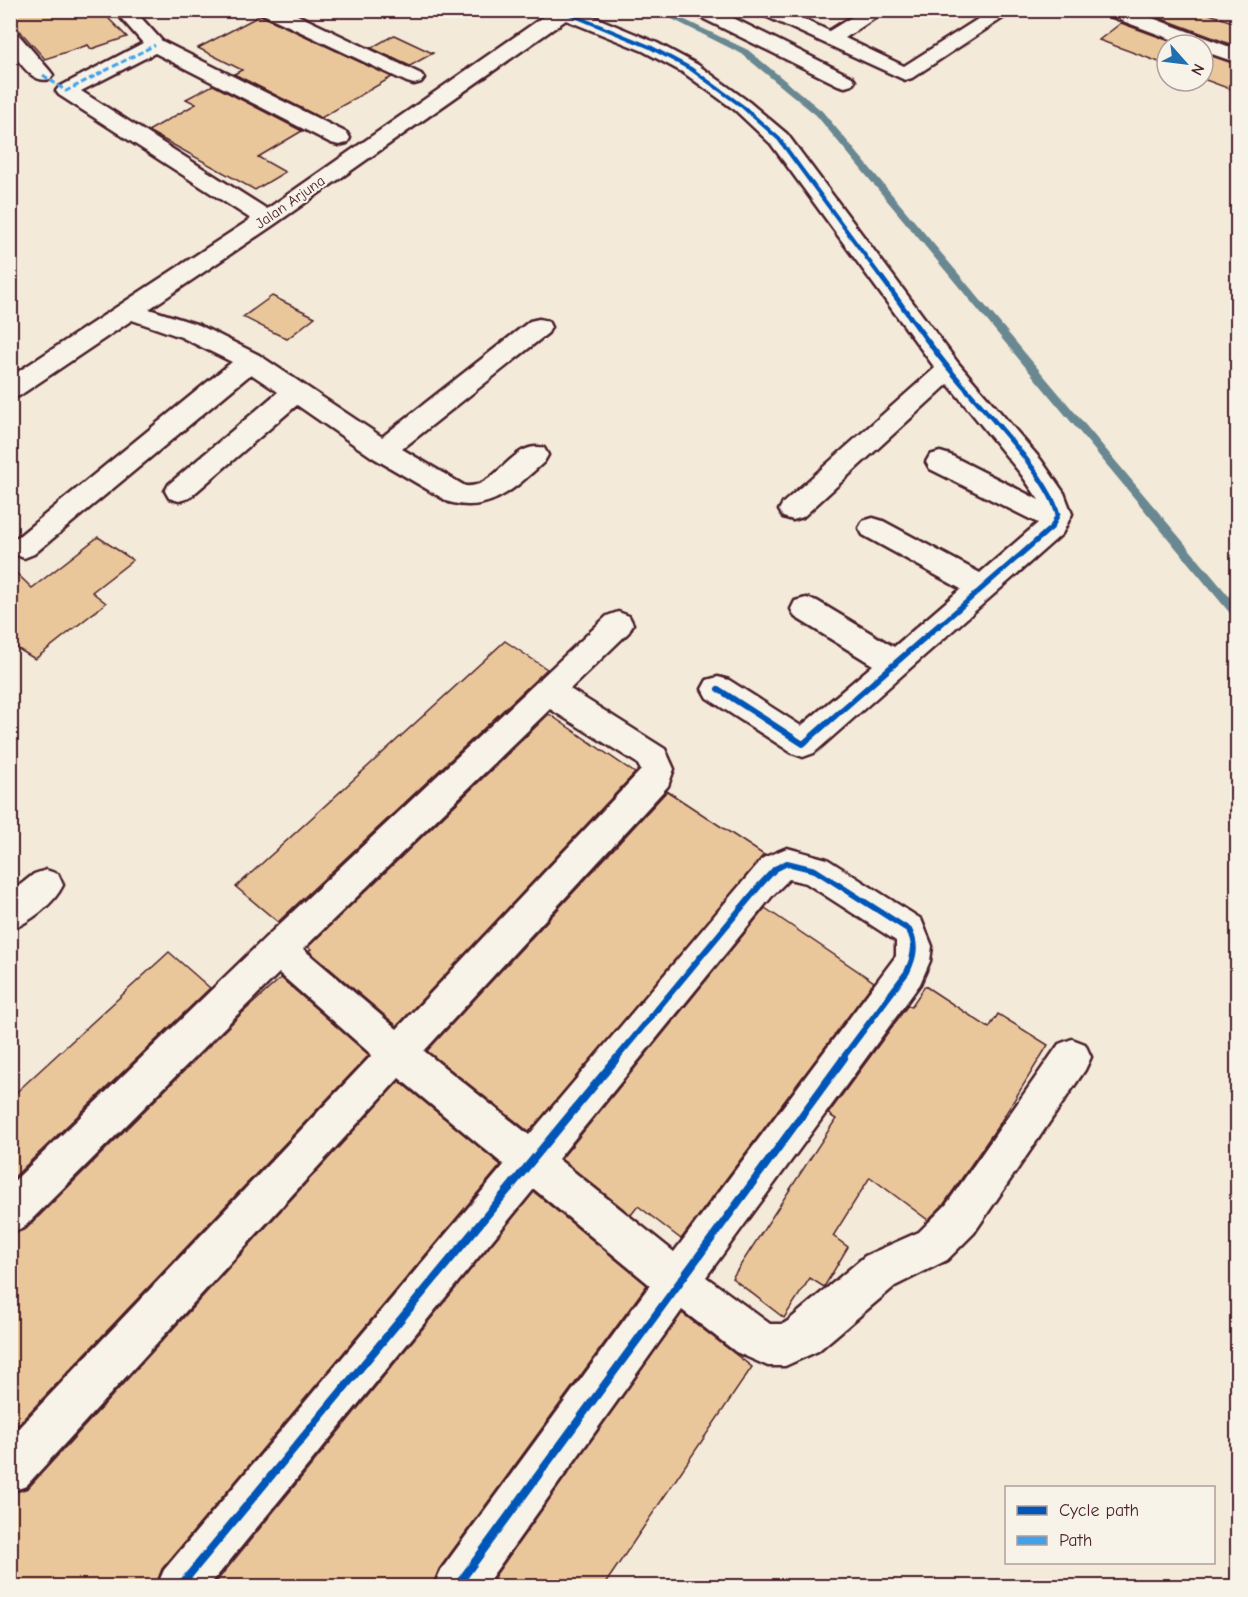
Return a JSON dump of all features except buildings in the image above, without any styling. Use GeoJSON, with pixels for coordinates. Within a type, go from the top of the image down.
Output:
{"type":"FeatureCollection","features":[{"type":"Feature","properties":{"kind":"street"},"geometry":{"type":"LineString","coordinates":[[123,10],[155,45],[339,138]]}},
{"type":"Feature","properties":{"kind":"street"},"geometry":{"type":"LineString","coordinates":[[270,10],[414,78]]}},
{"type":"Feature","properties":{"kind":"street"},"geometry":{"type":"LineString","coordinates":[[700,10],[846,81]]}},
{"type":"Feature","properties":{"kind":"street"},"geometry":{"type":"LineString","coordinates":[[768,10],[905,74],[1006,10]]}},
{"type":"Feature","properties":{"kind":"street"},"geometry":{"type":"LineString","coordinates":[[829,39],[878,10]]}},
{"type":"Feature","properties":{"kind":"street"},"geometry":{"type":"LineString","coordinates":[[1111,10],[1238,57]]}},
{"type":"Feature","properties":{"kind":"street"},"geometry":{"type":"LineString","coordinates":[[566,11],[650,47],[691,69],[742,106],[779,139],[949,369],[1031,467],[1054,500],[1058,514],[1052,527],[804,744],[718,689]]}},
{"type":"Feature","properties":{"kind":"street","name":"Jalan Arjuna"},"geometry":{"type":"LineString","coordinates":[[10,390],[267,219],[566,11]]}},
{"type":"Feature","properties":{"kind":"street"},"geometry":{"type":"LineString","coordinates":[[10,37],[43,75]]}},
{"type":"Feature","properties":{"kind":"street"},"geometry":{"type":"LineString","coordinates":[[155,45],[66,91],[267,219]]}},
{"type":"Feature","properties":{"kind":"street"},"geometry":{"type":"LineString","coordinates":[[131,311],[190,331],[250,361],[382,450],[459,495],[481,496],[492,491],[534,455]]}},
{"type":"Feature","properties":{"kind":"street"},"geometry":{"type":"LineString","coordinates":[[382,450],[411,430],[539,327]]}},
{"type":"Feature","properties":{"kind":"street"},"geometry":{"type":"LineString","coordinates":[[24,547],[250,361]]}},
{"type":"Feature","properties":{"kind":"street"},"geometry":{"type":"LineString","coordinates":[[793,510],[949,369]]}},
{"type":"Feature","properties":{"kind":"street"},"geometry":{"type":"LineString","coordinates":[[179,490],[295,392]]}},
{"type":"Feature","properties":{"kind":"street"},"geometry":{"type":"LineString","coordinates":[[940,462],[1055,520]]}},
{"type":"Feature","properties":{"kind":"street"},"geometry":{"type":"LineString","coordinates":[[873,528],[983,588]]}},
{"type":"Feature","properties":{"kind":"street"},"geometry":{"type":"LineString","coordinates":[[806,609],[897,664]]}},
{"type":"Feature","properties":{"kind":"street"},"geometry":{"type":"LineString","coordinates":[[10,1213],[278,950],[618,624]]}},
{"type":"Feature","properties":{"kind":"street"},"geometry":{"type":"LineString","coordinates":[[10,1470],[656,776],[658,769],[656,762],[648,754],[549,692]]}},
{"type":"Feature","properties":{"kind":"street"},"geometry":{"type":"LineString","coordinates":[[180,1587],[775,869],[787,863],[815,870],[909,930],[914,937],[914,958],[457,1587]]}},
{"type":"Feature","properties":{"kind":"street"},"geometry":{"type":"LineString","coordinates":[[10,914],[46,885]]}},
{"type":"Feature","properties":{"kind":"street"},"geometry":{"type":"LineString","coordinates":[[278,950],[398,1053],[678,1281],[751,1337],[768,1345],[785,1345],[803,1336],[880,1271],[933,1246],[960,1219],[1072,1057]]}},
{"type":"Feature","properties":{"kind":"waterway"},"geometry":{"type":"LineString","coordinates":[[657,10],[745,52],[819,113],[1238,615]]}},
{"type":"Feature","properties":{"kind":"marked path"},"geometry":{"type":"LineString","coordinates":[[43,75],[66,91],[155,45]]}},
{"type":"Feature","properties":{"kind":"cycle path"},"geometry":{"type":"LineString","coordinates":[[565,12],[650,47],[691,69],[742,106],[779,139],[949,369],[1031,467],[1054,500],[1058,514],[1052,527],[803,744],[718,689]]}},
{"type":"Feature","properties":{"kind":"cycle path"},"geometry":{"type":"LineString","coordinates":[[180,1586],[761,884],[775,869],[787,863],[815,870],[909,930],[915,946],[907,972],[678,1281],[457,1586]]}}]}
